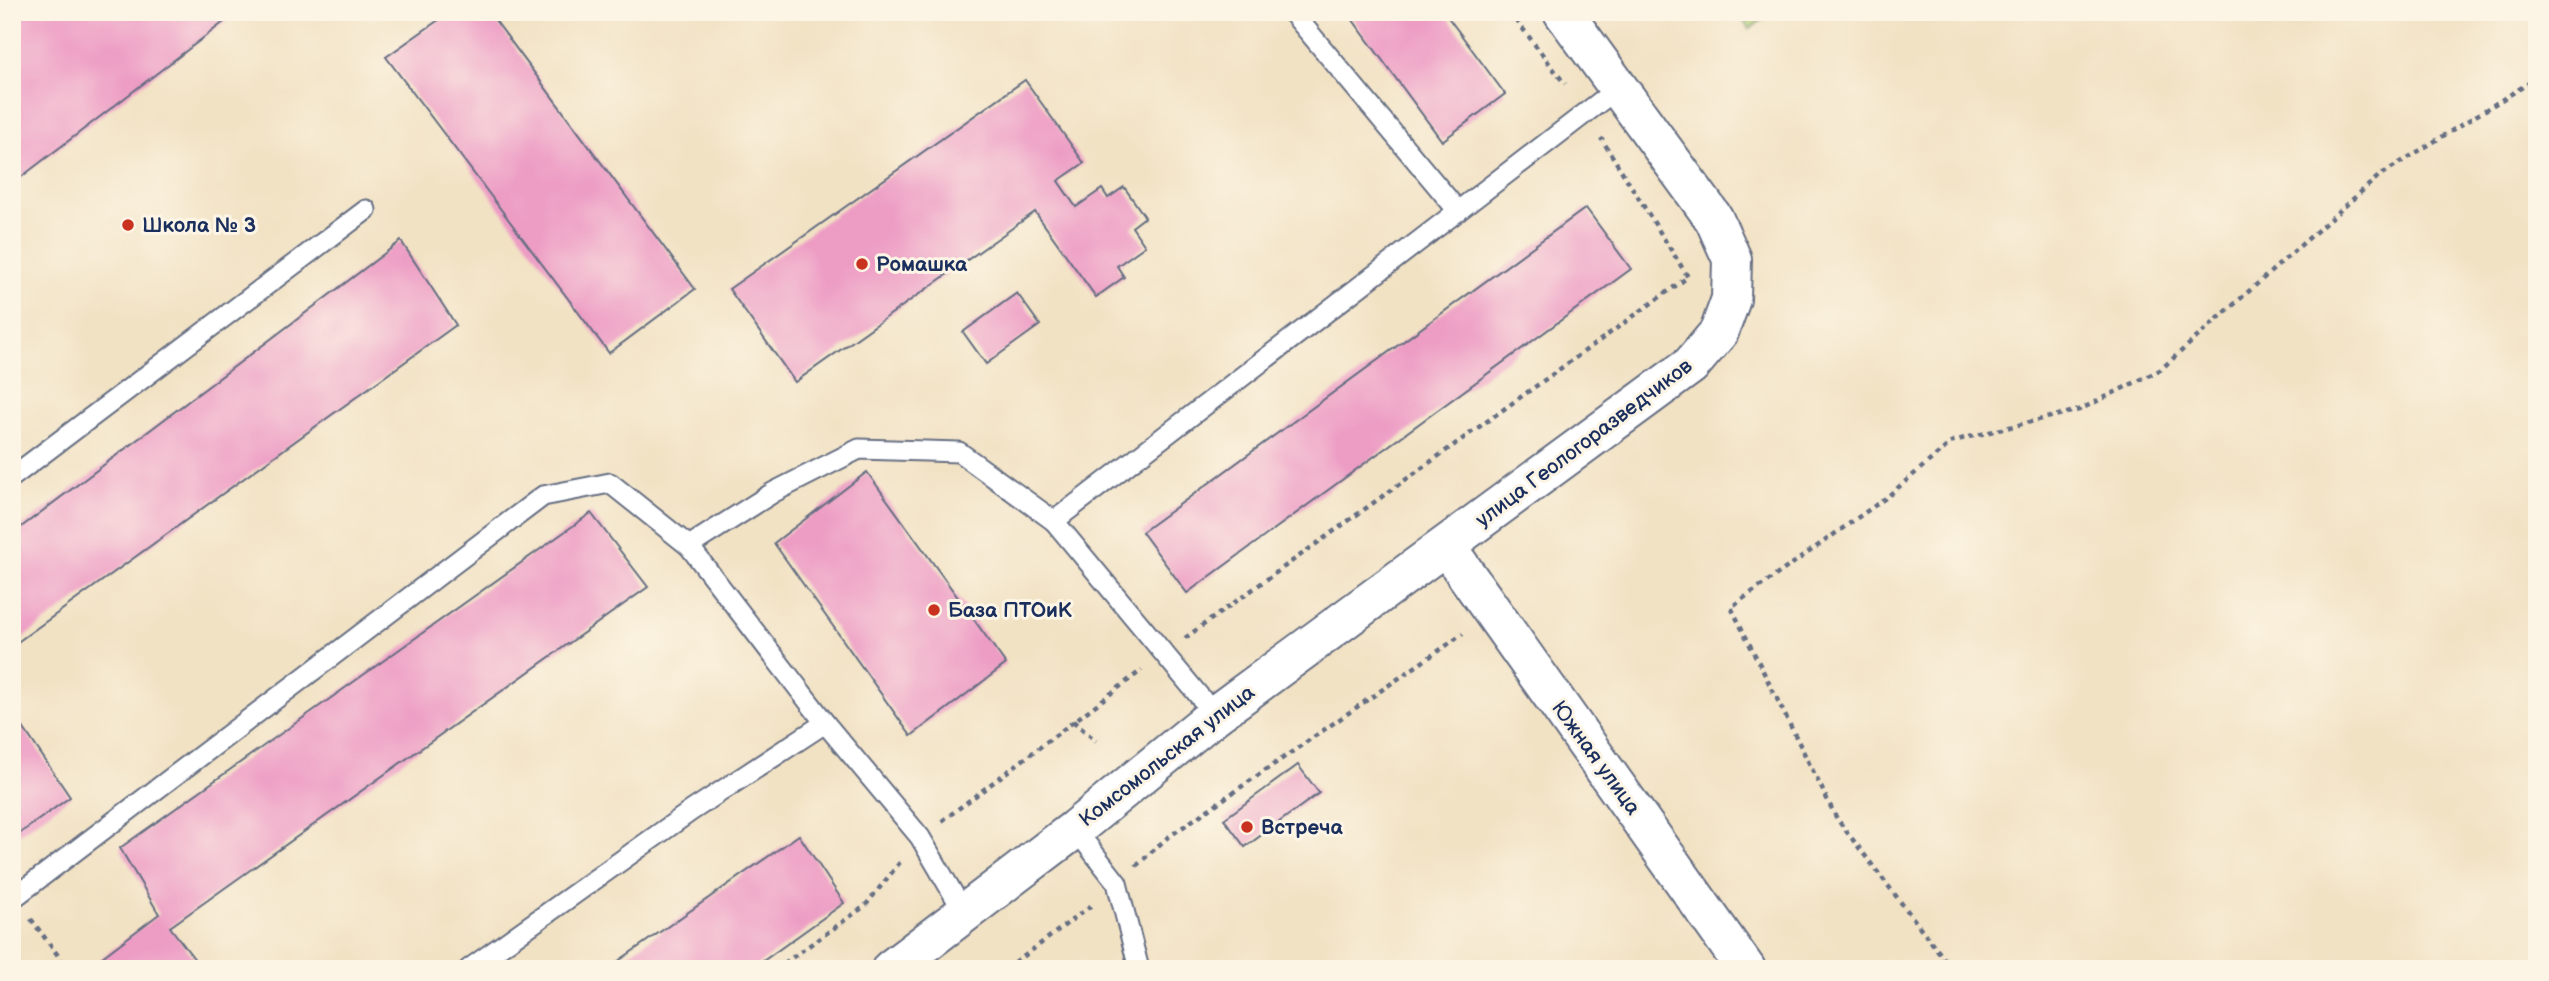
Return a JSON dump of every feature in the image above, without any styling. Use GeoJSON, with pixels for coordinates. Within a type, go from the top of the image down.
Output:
{"type":"FeatureCollection","features":[{"type":"Feature","properties":{"kind":"street","name":"улица Геологоразведчиков"},"geometry":{"type":"LineString","coordinates":[[1446,546],[1691,365],[1718,331],[1731,299],[1732,259],[1714,219],[1563,12]]}},
{"type":"Feature","properties":{"kind":"street","name":"Южная улица"},"geometry":{"type":"LineString","coordinates":[[1446,546],[1746,969]]}},
{"type":"Feature","properties":{"kind":"street","name":"Комсомольская улица"},"geometry":{"type":"LineString","coordinates":[[891,969],[1075,829],[1215,715],[1446,546]]}},
{"type":"Feature","properties":{"kind":"lane"},"geometry":{"type":"LineString","coordinates":[[1292,12],[1458,211]]}},
{"type":"Feature","properties":{"kind":"lane"},"geometry":{"type":"LineString","coordinates":[[1054,521],[1618,88]]}},
{"type":"Feature","properties":{"kind":"lane"},"geometry":{"type":"LineString","coordinates":[[12,478],[366,210]]}},
{"type":"Feature","properties":{"kind":"lane"},"geometry":{"type":"LineString","coordinates":[[689,546],[774,492],[859,449],[959,452],[1054,521],[1215,715]]}},
{"type":"Feature","properties":{"kind":"lane"},"geometry":{"type":"LineString","coordinates":[[14,898],[542,496],[610,483],[689,546],[824,723],[920,837],[965,914]]}},
{"type":"Feature","properties":{"kind":"lane"},"geometry":{"type":"LineString","coordinates":[[469,969],[691,811],[824,723]]}},
{"type":"Feature","properties":{"kind":"lane"},"geometry":{"type":"LineString","coordinates":[[1075,829],[1117,883],[1139,969]]}},
{"type":"Feature","properties":{"kind":"path"},"geometry":{"type":"LineString","coordinates":[[776,969],[865,906],[920,837],[1163,654],[1688,277],[1586,113],[1510,12]]}},
{"type":"Feature","properties":{"kind":"path"},"geometry":{"type":"LineString","coordinates":[[1952,969],[1837,819],[1731,607],[1887,497],[1953,441],[2079,410],[2160,370],[2380,175],[2537,78]]}},
{"type":"Feature","properties":{"kind":"path"},"geometry":{"type":"LineString","coordinates":[[1007,969],[1086,911],[1167,838],[1492,614]]}},
{"type":"Feature","properties":{"kind":"path"},"geometry":{"type":"LineString","coordinates":[[1073,722],[1096,741]]}},
{"type":"Feature","properties":{"kind":"path"},"geometry":{"type":"LineString","coordinates":[[14,898],[68,969]]}},
{"type":"Feature","properties":{"kind":"green space"},"geometry":{"type":"Polygon","coordinates":[[[1737,12],[1772,12],[1750,29],[1737,12]]]}},
{"type":"Feature","properties":{"kind":"building"},"geometry":{"type":"Polygon","coordinates":[[[16,12],[237,12],[12,184],[12,15],[16,12]]]}},
{"type":"Feature","properties":{"kind":"building"},"geometry":{"type":"Polygon","coordinates":[[[450,12],[489,12],[695,289],[609,353],[386,57],[450,12]]]}},
{"type":"Feature","properties":{"kind":"building"},"geometry":{"type":"Polygon","coordinates":[[[1347,12],[1444,12],[1505,94],[1442,141],[1347,12]]]}},
{"type":"Feature","properties":{"kind":"building"},"geometry":{"type":"Polygon","coordinates":[[[1025,80],[1084,163],[1058,181],[1076,207],[1102,189],[1108,198],[1124,187],[1145,217],[1132,227],[1145,246],[1117,266],[1124,277],[1096,297],[1035,212],[795,382],[729,289],[1025,80]]]}},
{"type":"Feature","properties":{"kind":"building"},"geometry":{"type":"Polygon","coordinates":[[[1586,208],[1631,269],[1187,593],[1142,532],[1586,208]]]}},
{"type":"Feature","properties":{"kind":"building"},"geometry":{"type":"Polygon","coordinates":[[[401,241],[456,325],[12,646],[12,534],[401,241]]]}},
{"type":"Feature","properties":{"kind":"building"},"geometry":{"type":"Polygon","coordinates":[[[1017,293],[1040,325],[986,364],[963,332],[1017,293]]]}},
{"type":"Feature","properties":{"kind":"building"},"geometry":{"type":"Polygon","coordinates":[[[867,472],[1006,664],[911,736],[774,543],[867,472]]]}},
{"type":"Feature","properties":{"kind":"building"},"geometry":{"type":"Polygon","coordinates":[[[591,513],[648,587],[170,927],[202,969],[108,969],[101,958],[159,914],[120,848],[591,513]]]}},
{"type":"Feature","properties":{"kind":"building"},"geometry":{"type":"Polygon","coordinates":[[[12,711],[70,797],[12,839],[12,711]]]}},
{"type":"Feature","properties":{"kind":"building"},"geometry":{"type":"Polygon","coordinates":[[[1298,765],[1319,793],[1245,847],[1224,819],[1298,765]]]}},
{"type":"Feature","properties":{"kind":"building"},"geometry":{"type":"Polygon","coordinates":[[[799,835],[844,903],[752,969],[607,969],[799,835]]]}},
{"type":"Feature","properties":{"kind":"place","name":"Школа № 3"},"geometry":{"type":"Point","coordinates":[128,225]}},
{"type":"Feature","properties":{"kind":"place","name":"Ромашка"},"geometry":{"type":"Point","coordinates":[862,264]}},
{"type":"Feature","properties":{"kind":"place","name":"База ПТОиК"},"geometry":{"type":"Point","coordinates":[934,610]}},
{"type":"Feature","properties":{"kind":"place","name":"Встреча"},"geometry":{"type":"Point","coordinates":[1247,827]}}]}
